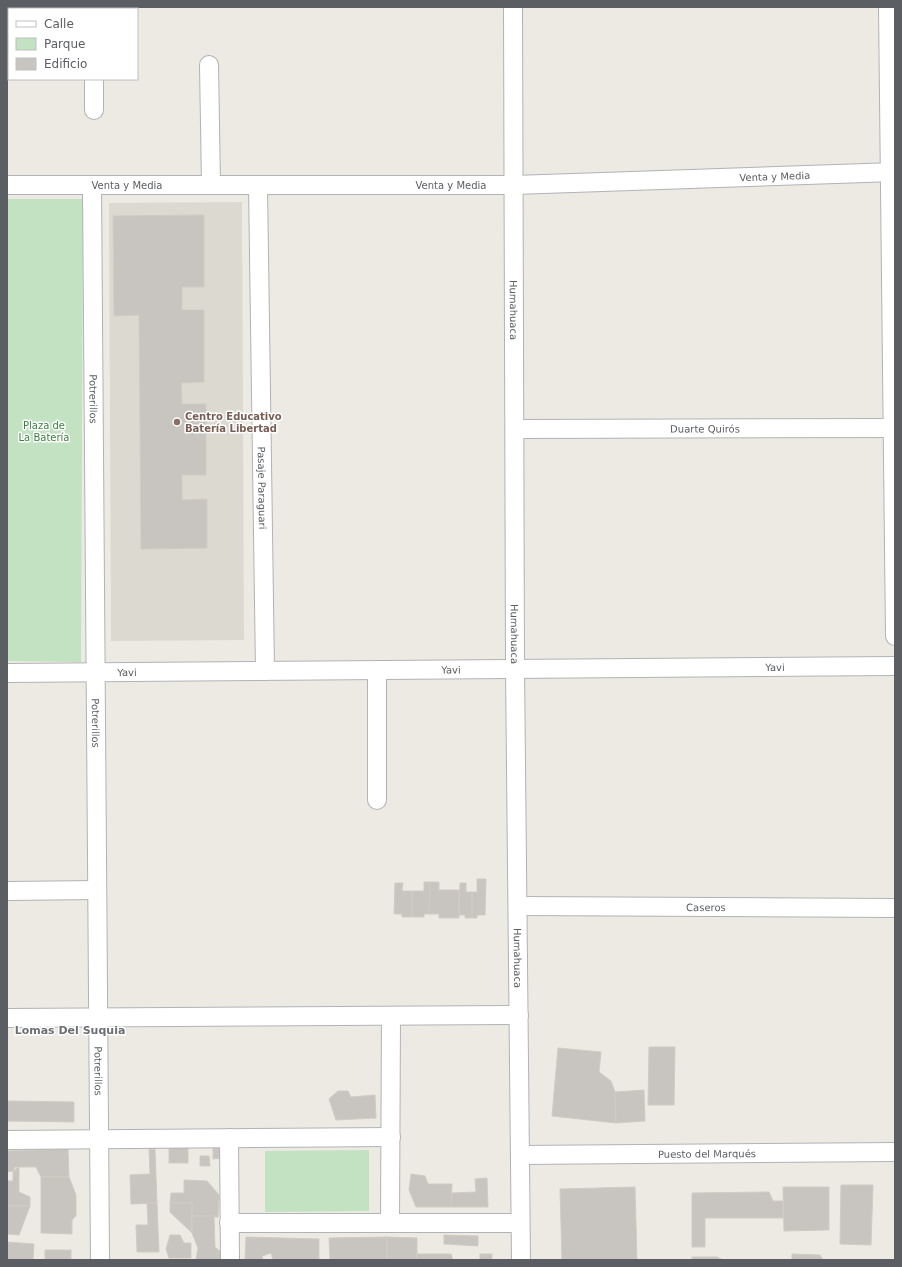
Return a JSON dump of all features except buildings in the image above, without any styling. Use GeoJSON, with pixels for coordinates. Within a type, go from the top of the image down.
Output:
{"type":"FeatureCollection","features":[{"type":"Feature","properties":{"kind":"street","name":"Humahuaca"},"geometry":{"type":"LineString","coordinates":[[513,7],[515,668],[521,1260]]}},
{"type":"Feature","properties":{"kind":"street"},"geometry":{"type":"LineString","coordinates":[[888,7],[892,172],[895,636]]}},
{"type":"Feature","properties":{"kind":"street"},"geometry":{"type":"LineString","coordinates":[[7,28],[8,18]]}},
{"type":"Feature","properties":{"kind":"street"},"geometry":{"type":"LineString","coordinates":[[209,65],[211,185]]}},
{"type":"Feature","properties":{"kind":"street"},"geometry":{"type":"LineString","coordinates":[[94,80],[94,110]]}},
{"type":"Feature","properties":{"kind":"street","name":"Venta y Media"},"geometry":{"type":"LineString","coordinates":[[7,185],[514,184],[892,172]]}},
{"type":"Feature","properties":{"kind":"street","name":"Potrerillos"},"geometry":{"type":"LineString","coordinates":[[92,185],[100,1260]]}},
{"type":"Feature","properties":{"kind":"street","name":"Pasaje Paraguari"},"geometry":{"type":"LineString","coordinates":[[258,185],[265,671]]}},
{"type":"Feature","properties":{"kind":"street","name":"Duarte Quirós"},"geometry":{"type":"LineString","coordinates":[[515,430],[893,428]]}},
{"type":"Feature","properties":{"kind":"street","name":"Yavi"},"geometry":{"type":"LineString","coordinates":[[7,673],[895,666]]}},
{"type":"Feature","properties":{"kind":"street"},"geometry":{"type":"LineString","coordinates":[[377,670],[377,800]]}},
{"type":"Feature","properties":{"kind":"street"},"geometry":{"type":"LineString","coordinates":[[7,891],[97,890]]}},
{"type":"Feature","properties":{"kind":"street","name":"Caseros"},"geometry":{"type":"LineString","coordinates":[[518,906],[895,908]]}},
{"type":"Feature","properties":{"kind":"street"},"geometry":{"type":"LineString","coordinates":[[7,1018],[519,1015]]}},
{"type":"Feature","properties":{"kind":"street"},"geometry":{"type":"LineString","coordinates":[[390,1223],[391,1016]]}},
{"type":"Feature","properties":{"kind":"street"},"geometry":{"type":"LineString","coordinates":[[7,1140],[391,1137]]}},
{"type":"Feature","properties":{"kind":"street"},"geometry":{"type":"LineString","coordinates":[[229,1138],[230,1260]]}},
{"type":"Feature","properties":{"kind":"street","name":"Puesto del Marqués"},"geometry":{"type":"LineString","coordinates":[[520,1155],[895,1152]]}},
{"type":"Feature","properties":{"kind":"street"},"geometry":{"type":"LineString","coordinates":[[229,1223],[520,1223]]}},
{"type":"Feature","properties":{"kind":"shaded area","name":"Centro Educativo Batería Libertad"},"geometry":{"type":"Polygon","coordinates":[[[242,202],[244,640],[111,641],[109,203],[242,202]]]}},
{"type":"Feature","properties":{"kind":"green space","name":"Plaza de La Batería"},"geometry":{"type":"Polygon","coordinates":[[[7,199],[83,199],[81,662],[7,661],[7,199]]]}},
{"type":"Feature","properties":{"kind":"green space"},"geometry":{"type":"Polygon","coordinates":[[[369,1150],[369,1211],[265,1212],[265,1151],[369,1150]]]}},
{"type":"Feature","properties":{"kind":"place","name":"Centro Educativo Batería Libertad"},"geometry":{"type":"Point","coordinates":[177,422]}},
{"type":"Feature","properties":{"kind":"district","name":"Lomas Del Suquia"},"geometry":{"type":"Point","coordinates":[70,1030]}}]}
